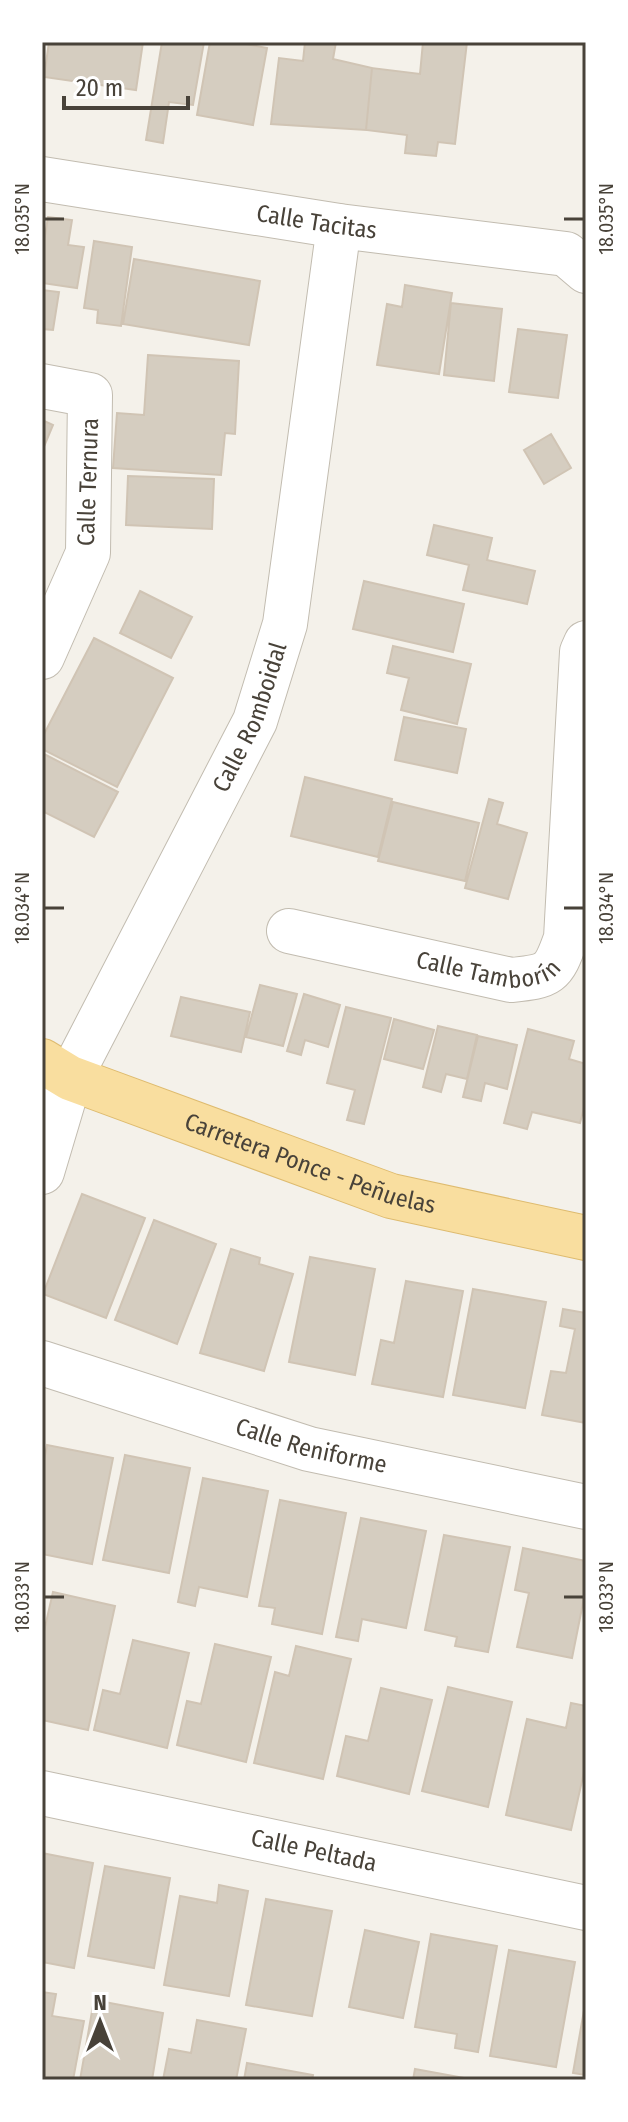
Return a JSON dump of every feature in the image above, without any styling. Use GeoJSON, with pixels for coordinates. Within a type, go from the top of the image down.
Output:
{"type":"FeatureCollection","features":[{"type":"Feature","properties":{"kind":"main road","name":"Carretera Ponce - Peñuelas"},"geometry":{"type":"LineString","coordinates":[[56,1069],[391,1196],[586,1238]]}},
{"type":"Feature","properties":{"kind":"street","name":"Calle Tacitas"},"geometry":{"type":"LineString","coordinates":[[42,179],[339,226],[566,254],[586,271]]}},
{"type":"Feature","properties":{"kind":"street","name":"Calle Romboidal"},"geometry":{"type":"LineString","coordinates":[[42,1172],[56,1069],[255,721],[285,624],[339,226]]}},
{"type":"Feature","properties":{"kind":"street","name":"Calle Ternura"},"geometry":{"type":"LineString","coordinates":[[42,386],[90,395],[88,553],[42,657]]}},
{"type":"Feature","properties":{"kind":"street","name":"Calle Tamborín"},"geometry":{"type":"LineString","coordinates":[[289,931],[511,980],[539,977],[557,965],[566,938],[582,652],[586,643]]}},
{"type":"Feature","properties":{"kind":"street","name":"Calle Reniforme"},"geometry":{"type":"LineString","coordinates":[[42,1363],[309,1449],[586,1507]]}},
{"type":"Feature","properties":{"kind":"street","name":"Calle Peltada"},"geometry":{"type":"LineString","coordinates":[[42,1793],[586,1908]]}},
{"type":"Feature","properties":{"kind":"building"},"geometry":{"type":"Polygon","coordinates":[[[49,42],[143,42],[136,90],[44,77],[49,42]]]}},
{"type":"Feature","properties":{"kind":"building"},"geometry":{"type":"Polygon","coordinates":[[[162,42],[204,42],[193,105],[169,102],[163,143],[146,140],[162,42]]]}},
{"type":"Feature","properties":{"kind":"building"},"geometry":{"type":"Polygon","coordinates":[[[210,42],[236,42],[267,48],[253,125],[197,115],[210,42]]]}},
{"type":"Feature","properties":{"kind":"building"},"geometry":{"type":"Polygon","coordinates":[[[305,42],[336,42],[333,59],[372,68],[366,130],[271,124],[279,58],[303,61],[305,42]]]}},
{"type":"Feature","properties":{"kind":"building"},"geometry":{"type":"Polygon","coordinates":[[[423,42],[467,42],[455,144],[438,142],[436,156],[405,153],[407,135],[366,130],[372,68],[420,74],[423,42]]]}},
{"type":"Feature","properties":{"kind":"building"},"geometry":{"type":"Polygon","coordinates":[[[48,217],[72,220],[68,245],[84,247],[77,288],[42,283],[42,254],[48,217]]]}},
{"type":"Feature","properties":{"kind":"building"},"geometry":{"type":"Polygon","coordinates":[[[94,241],[132,247],[121,326],[97,323],[98,310],[84,308],[94,241]]]}},
{"type":"Feature","properties":{"kind":"building"},"geometry":{"type":"Polygon","coordinates":[[[134,259],[260,281],[249,345],[123,324],[134,259]]]}},
{"type":"Feature","properties":{"kind":"building"},"geometry":{"type":"Polygon","coordinates":[[[405,285],[452,293],[439,374],[377,365],[387,304],[402,307],[405,285]]]}},
{"type":"Feature","properties":{"kind":"building"},"geometry":{"type":"Polygon","coordinates":[[[42,290],[59,292],[53,330],[42,329],[42,290]]]}},
{"type":"Feature","properties":{"kind":"building"},"geometry":{"type":"Polygon","coordinates":[[[451,303],[502,309],[494,381],[444,375],[451,303]]]}},
{"type":"Feature","properties":{"kind":"building"},"geometry":{"type":"Polygon","coordinates":[[[518,329],[567,335],[558,398],[509,392],[518,329]]]}},
{"type":"Feature","properties":{"kind":"building"},"geometry":{"type":"Polygon","coordinates":[[[148,355],[239,361],[235,434],[225,433],[221,475],[113,468],[117,413],[144,415],[148,355]]]}},
{"type":"Feature","properties":{"kind":"building"},"geometry":{"type":"Polygon","coordinates":[[[42,420],[53,425],[43,449],[42,448],[42,420]]]}},
{"type":"Feature","properties":{"kind":"building"},"geometry":{"type":"Polygon","coordinates":[[[551,434],[571,468],[544,484],[524,450],[551,434]]]}},
{"type":"Feature","properties":{"kind":"building"},"geometry":{"type":"Polygon","coordinates":[[[128,476],[214,479],[212,529],[126,525],[128,476]]]}},
{"type":"Feature","properties":{"kind":"building"},"geometry":{"type":"Polygon","coordinates":[[[434,525],[492,538],[487,560],[535,571],[527,604],[463,590],[469,565],[427,555],[434,525]]]}},
{"type":"Feature","properties":{"kind":"building"},"geometry":{"type":"Polygon","coordinates":[[[364,581],[464,604],[453,652],[353,629],[364,581]]]}},
{"type":"Feature","properties":{"kind":"building"},"geometry":{"type":"Polygon","coordinates":[[[140,591],[192,617],[171,658],[120,633],[140,591]]]}},
{"type":"Feature","properties":{"kind":"building"},"geometry":{"type":"Polygon","coordinates":[[[94,638],[173,678],[117,787],[42,749],[42,738],[94,638]]]}},
{"type":"Feature","properties":{"kind":"building"},"geometry":{"type":"Polygon","coordinates":[[[393,646],[471,664],[457,724],[401,710],[409,678],[387,673],[393,646]]]}},
{"type":"Feature","properties":{"kind":"building"},"geometry":{"type":"Polygon","coordinates":[[[404,717],[466,729],[457,773],[395,760],[404,717]]]}},
{"type":"Feature","properties":{"kind":"building"},"geometry":{"type":"Polygon","coordinates":[[[42,753],[118,792],[94,837],[42,811],[42,753]]]}},
{"type":"Feature","properties":{"kind":"building"},"geometry":{"type":"Polygon","coordinates":[[[305,777],[392,799],[378,857],[291,836],[305,777]]]}},
{"type":"Feature","properties":{"kind":"building"},"geometry":{"type":"Polygon","coordinates":[[[489,799],[503,803],[497,824],[527,833],[508,899],[465,888],[489,799]]]}},
{"type":"Feature","properties":{"kind":"building"},"geometry":{"type":"Polygon","coordinates":[[[393,802],[479,823],[465,881],[378,861],[393,802]]]}},
{"type":"Feature","properties":{"kind":"building"},"geometry":{"type":"Polygon","coordinates":[[[260,985],[297,994],[283,1046],[246,1037],[260,985]]]}},
{"type":"Feature","properties":{"kind":"building"},"geometry":{"type":"Polygon","coordinates":[[[304,994],[340,1005],[328,1047],[305,1040],[301,1055],[287,1051],[304,994]]]}},
{"type":"Feature","properties":{"kind":"building"},"geometry":{"type":"Polygon","coordinates":[[[181,997],[250,1012],[241,1052],[171,1036],[181,997]]]}},
{"type":"Feature","properties":{"kind":"building"},"geometry":{"type":"Polygon","coordinates":[[[346,1007],[391,1018],[364,1124],[347,1120],[355,1090],[327,1083],[346,1007]]]}},
{"type":"Feature","properties":{"kind":"building"},"geometry":{"type":"Polygon","coordinates":[[[394,1019],[434,1030],[423,1069],[384,1059],[394,1019]]]}},
{"type":"Feature","properties":{"kind":"building"},"geometry":{"type":"Polygon","coordinates":[[[438,1026],[477,1035],[467,1079],[446,1074],[441,1092],[423,1087],[438,1026]]]}},
{"type":"Feature","properties":{"kind":"building"},"geometry":{"type":"Polygon","coordinates":[[[528,1029],[574,1041],[569,1059],[586,1064],[586,1100],[580,1123],[532,1112],[527,1129],[504,1123],[528,1029]]]}},
{"type":"Feature","properties":{"kind":"building"},"geometry":{"type":"Polygon","coordinates":[[[478,1036],[517,1045],[507,1089],[485,1083],[481,1101],[463,1097],[478,1036]]]}},
{"type":"Feature","properties":{"kind":"building"},"geometry":{"type":"Polygon","coordinates":[[[82,1194],[145,1218],[106,1318],[43,1294],[82,1194]]]}},
{"type":"Feature","properties":{"kind":"building"},"geometry":{"type":"Polygon","coordinates":[[[154,1220],[216,1244],[177,1344],[115,1320],[154,1220]]]}},
{"type":"Feature","properties":{"kind":"building"},"geometry":{"type":"Polygon","coordinates":[[[231,1249],[260,1258],[259,1264],[293,1274],[264,1371],[200,1353],[231,1249]]]}},
{"type":"Feature","properties":{"kind":"building"},"geometry":{"type":"Polygon","coordinates":[[[310,1257],[375,1269],[355,1375],[289,1362],[310,1257]]]}},
{"type":"Feature","properties":{"kind":"building"},"geometry":{"type":"Polygon","coordinates":[[[406,1281],[463,1291],[443,1397],[372,1384],[381,1340],[394,1343],[406,1281]]]}},
{"type":"Feature","properties":{"kind":"building"},"geometry":{"type":"Polygon","coordinates":[[[473,1289],[546,1302],[525,1408],[453,1395],[473,1289]]]}},
{"type":"Feature","properties":{"kind":"building"},"geometry":{"type":"Polygon","coordinates":[[[563,1309],[586,1313],[586,1423],[542,1415],[551,1371],[566,1373],[575,1329],[560,1326],[563,1309]]]}},
{"type":"Feature","properties":{"kind":"building"},"geometry":{"type":"Polygon","coordinates":[[[47,1445],[113,1458],[92,1564],[42,1554],[42,1471],[47,1445]]]}},
{"type":"Feature","properties":{"kind":"building"},"geometry":{"type":"Polygon","coordinates":[[[125,1455],[190,1468],[169,1573],[103,1560],[125,1455]]]}},
{"type":"Feature","properties":{"kind":"building"},"geometry":{"type":"Polygon","coordinates":[[[203,1478],[268,1491],[247,1597],[199,1587],[195,1606],[178,1602],[203,1478]]]}},
{"type":"Feature","properties":{"kind":"building"},"geometry":{"type":"Polygon","coordinates":[[[280,1500],[346,1513],[322,1634],[272,1624],[275,1608],[259,1606],[280,1500]]]}},
{"type":"Feature","properties":{"kind":"building"},"geometry":{"type":"Polygon","coordinates":[[[361,1518],[426,1531],[406,1628],[362,1619],[358,1641],[336,1637],[361,1518]]]}},
{"type":"Feature","properties":{"kind":"building"},"geometry":{"type":"Polygon","coordinates":[[[444,1535],[510,1547],[488,1652],[455,1646],[457,1637],[425,1630],[444,1535]]]}},
{"type":"Feature","properties":{"kind":"building"},"geometry":{"type":"Polygon","coordinates":[[[523,1548],[586,1561],[586,1588],[572,1658],[517,1647],[529,1593],[515,1590],[523,1548]]]}},
{"type":"Feature","properties":{"kind":"building"},"geometry":{"type":"Polygon","coordinates":[[[53,1592],[115,1606],[88,1730],[42,1720],[42,1640],[53,1592]]]}},
{"type":"Feature","properties":{"kind":"building"},"geometry":{"type":"Polygon","coordinates":[[[133,1640],[189,1653],[167,1748],[94,1730],[103,1690],[120,1694],[133,1640]]]}},
{"type":"Feature","properties":{"kind":"building"},"geometry":{"type":"Polygon","coordinates":[[[215,1644],[271,1657],[246,1762],[177,1745],[187,1701],[201,1704],[215,1644]]]}},
{"type":"Feature","properties":{"kind":"building"},"geometry":{"type":"Polygon","coordinates":[[[296,1646],[351,1659],[323,1779],[254,1763],[275,1672],[289,1676],[296,1646]]]}},
{"type":"Feature","properties":{"kind":"building"},"geometry":{"type":"Polygon","coordinates":[[[448,1687],[512,1702],[488,1807],[422,1791],[448,1687]]]}},
{"type":"Feature","properties":{"kind":"building"},"geometry":{"type":"Polygon","coordinates":[[[381,1688],[432,1700],[409,1794],[337,1776],[346,1736],[368,1741],[381,1688]]]}},
{"type":"Feature","properties":{"kind":"building"},"geometry":{"type":"Polygon","coordinates":[[[571,1703],[586,1706],[586,1763],[571,1830],[506,1815],[527,1719],[566,1728],[571,1703]]]}},
{"type":"Feature","properties":{"kind":"building"},"geometry":{"type":"Polygon","coordinates":[[[42,1853],[93,1863],[74,1968],[42,1962],[42,1853]]]}},
{"type":"Feature","properties":{"kind":"building"},"geometry":{"type":"Polygon","coordinates":[[[105,1866],[170,1878],[154,1968],[88,1956],[105,1866]]]}},
{"type":"Feature","properties":{"kind":"building"},"geometry":{"type":"Polygon","coordinates":[[[219,1885],[248,1891],[229,1996],[164,1985],[180,1896],[217,1903],[219,1885]]]}},
{"type":"Feature","properties":{"kind":"building"},"geometry":{"type":"Polygon","coordinates":[[[266,1899],[332,1911],[312,2016],[246,2005],[266,1899]]]}},
{"type":"Feature","properties":{"kind":"building"},"geometry":{"type":"Polygon","coordinates":[[[365,1930],[419,1942],[403,2018],[349,2007],[365,1930]]]}},
{"type":"Feature","properties":{"kind":"building"},"geometry":{"type":"Polygon","coordinates":[[[431,1934],[497,1946],[478,2052],[455,2048],[457,2034],[415,2027],[431,1934]]]}},
{"type":"Feature","properties":{"kind":"building"},"geometry":{"type":"Polygon","coordinates":[[[509,1950],[575,1962],[556,2067],[490,2056],[509,1950]]]}},
{"type":"Feature","properties":{"kind":"building"},"geometry":{"type":"Polygon","coordinates":[[[42,1992],[56,1994],[52,2016],[84,2021],[73,2080],[42,2080],[42,1992]]]}},
{"type":"Feature","properties":{"kind":"building"},"geometry":{"type":"Polygon","coordinates":[[[586,1999],[586,2075],[573,2073],[586,1999]]]}},
{"type":"Feature","properties":{"kind":"building"},"geometry":{"type":"Polygon","coordinates":[[[94,2000],[163,2013],[152,2080],[80,2080],[94,2000]]]}},
{"type":"Feature","properties":{"kind":"building"},"geometry":{"type":"Polygon","coordinates":[[[197,2020],[246,2029],[236,2080],[163,2080],[169,2049],[191,2053],[197,2020]]]}},
{"type":"Feature","properties":{"kind":"building"},"geometry":{"type":"Polygon","coordinates":[[[247,2063],[313,2075],[312,2080],[244,2080],[247,2063]]]}},
{"type":"Feature","properties":{"kind":"building"},"geometry":{"type":"Polygon","coordinates":[[[415,2069],[475,2080],[413,2080],[415,2069]]]}}]}
